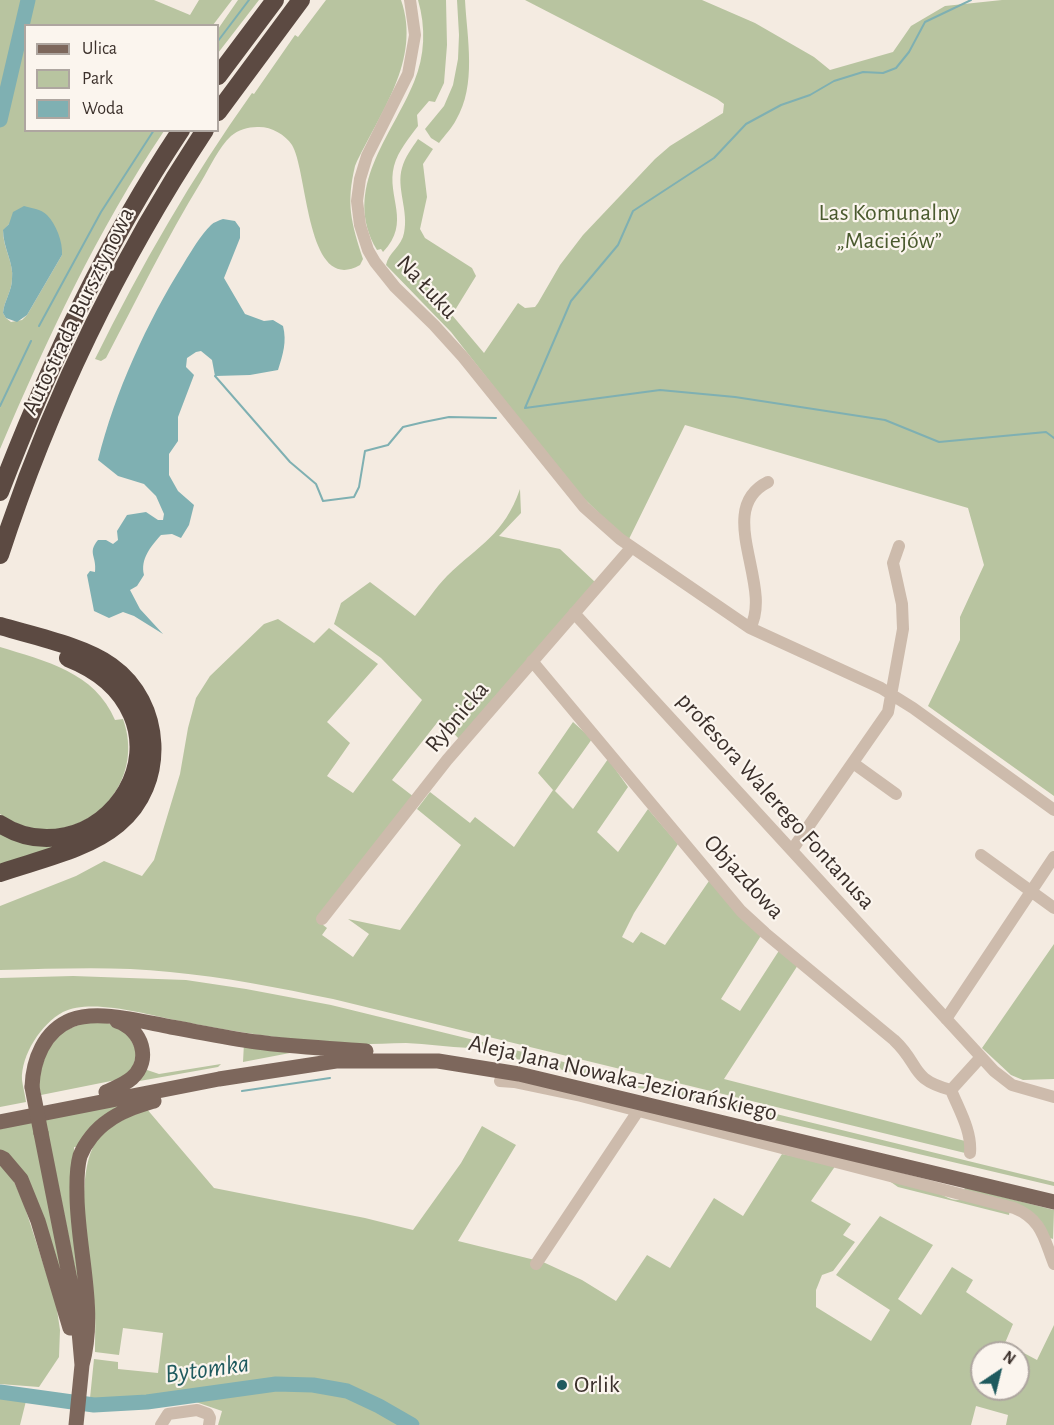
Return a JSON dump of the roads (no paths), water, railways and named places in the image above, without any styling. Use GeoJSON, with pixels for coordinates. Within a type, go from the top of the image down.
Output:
{"type":"FeatureCollection","features":[{"type":"Feature","properties":{"kind":"highway"},"geometry":{"type":"LineString","coordinates":[[219,75],[275,0]]}},
{"type":"Feature","properties":{"kind":"highway"},"geometry":{"type":"LineString","coordinates":[[219,111],[301,0]]}},
{"type":"Feature","properties":{"kind":"highway","name":"Autostrada Bursztynowa"},"geometry":{"type":"LineString","coordinates":[[0,492],[33,406],[81,302],[144,189],[180,132]]}},
{"type":"Feature","properties":{"kind":"highway","name":"Autostrada Bursztynowa"},"geometry":{"type":"LineString","coordinates":[[0,555],[33,460],[95,321],[162,198],[204,132]]}},
{"type":"Feature","properties":{"kind":"highway"},"geometry":{"type":"LineString","coordinates":[[0,463],[33,406]]}},
{"type":"Feature","properties":{"kind":"highway"},"geometry":{"type":"LineString","coordinates":[[0,626],[95,656],[112,666],[134,688],[145,709],[152,729],[154,753],[149,777],[141,796],[118,824],[85,844],[0,873]]}},
{"type":"Feature","properties":{"kind":"highway"},"geometry":{"type":"LineString","coordinates":[[0,638],[70,659],[89,667],[106,679],[121,695],[132,715],[138,752],[135,773],[118,805],[101,821],[80,833],[34,838],[11,831],[0,824]]}},
{"type":"Feature","properties":{"kind":"main road"},"geometry":{"type":"LineString","coordinates":[[77,1418],[82,1365],[78,1320],[32,1087],[36,1057],[44,1043],[56,1030],[71,1020],[103,1017],[130,1019],[279,1045],[366,1051]]}},
{"type":"Feature","properties":{"kind":"main road"},"geometry":{"type":"LineString","coordinates":[[103,1017],[124,1023],[134,1030],[140,1038],[143,1056],[140,1069],[132,1078],[106,1092]]}},
{"type":"Feature","properties":{"kind":"main road","name":"Aleja Jana Nowaka-Jeziorańskiego"},"geometry":{"type":"LineString","coordinates":[[0,1112],[313,1054],[366,1051],[437,1053],[521,1065],[1054,1193]]}},
{"type":"Feature","properties":{"kind":"main road","name":"Aleja Jana Nowaka-Jeziorańskiego"},"geometry":{"type":"LineString","coordinates":[[0,1122],[219,1079],[336,1061],[403,1060],[474,1065],[574,1086],[1054,1202]]}},
{"type":"Feature","properties":{"kind":"main road"},"geometry":{"type":"LineString","coordinates":[[82,1365],[86,1349],[88,1313],[78,1210],[77,1170],[84,1147],[108,1120],[117,1115],[136,1106],[219,1079]]}},
{"type":"Feature","properties":{"kind":"main road"},"geometry":{"type":"LineString","coordinates":[[0,1157],[21,1179],[38,1221],[82,1365]]}},
{"type":"Feature","properties":{"kind":"street","name":"Na Łuku"},"geometry":{"type":"LineString","coordinates":[[410,0],[415,35],[410,67],[403,86],[367,156],[360,179],[358,211],[360,225],[368,250],[375,262],[395,287],[435,325],[463,357],[584,507],[631,548],[750,628],[892,694],[1054,810]]}},
{"type":"Feature","properties":{"kind":"street"},"geometry":{"type":"LineString","coordinates":[[750,628],[757,609],[744,511],[755,491],[768,482]]}},
{"type":"Feature","properties":{"kind":"street"},"geometry":{"type":"LineString","coordinates":[[792,850],[888,712],[903,619],[893,563],[899,546]]}},
{"type":"Feature","properties":{"kind":"street","name":"Rybnicka"},"geometry":{"type":"LineString","coordinates":[[322,919],[447,760],[631,548]]}},
{"type":"Feature","properties":{"kind":"street","name":"profesora Walerego Fontanusa"},"geometry":{"type":"LineString","coordinates":[[574,614],[999,1076],[1012,1085],[1054,1097]]}},
{"type":"Feature","properties":{"kind":"street","name":"Objazdowa"},"geometry":{"type":"LineString","coordinates":[[532,661],[746,917],[894,1040],[908,1056],[920,1077],[933,1085],[951,1090]]}},
{"type":"Feature","properties":{"kind":"street"},"geometry":{"type":"LineString","coordinates":[[853,763],[896,794]]}},
{"type":"Feature","properties":{"kind":"street"},"geometry":{"type":"LineString","coordinates":[[981,855],[1054,908]]}},
{"type":"Feature","properties":{"kind":"street"},"geometry":{"type":"LineString","coordinates":[[946,1019],[1054,857]]}},
{"type":"Feature","properties":{"kind":"street"},"geometry":{"type":"LineString","coordinates":[[970,1153],[971,1143],[968,1131],[951,1090],[981,1057]]}},
{"type":"Feature","properties":{"kind":"street"},"geometry":{"type":"LineString","coordinates":[[500,1081],[581,1096],[1014,1208],[1030,1215],[1040,1227],[1054,1264]]}},
{"type":"Feature","properties":{"kind":"street"},"geometry":{"type":"LineString","coordinates":[[536,1264],[638,1111]]}},
{"type":"Feature","properties":{"kind":"street"},"geometry":{"type":"LineString","coordinates":[[161,1425],[168,1414],[197,1410],[208,1414],[209,1425]]}},
{"type":"Feature","properties":{"kind":"water"},"geometry":{"type":"Polygon","coordinates":[[[24,206],[42,211],[47,215],[56,228],[62,255],[27,315],[17,322],[6,318],[3,313],[11,288],[12,273],[3,230],[9,224],[13,212],[24,206]]]}},
{"type":"Feature","properties":{"kind":"water"},"geometry":{"type":"Polygon","coordinates":[[[223,219],[235,221],[240,228],[240,238],[224,278],[245,314],[264,321],[273,320],[283,326],[284,348],[278,370],[250,375],[215,376],[212,360],[201,351],[187,358],[186,367],[194,375],[178,417],[178,441],[169,454],[169,475],[178,491],[194,505],[189,525],[181,538],[172,534],[161,535],[145,558],[144,575],[137,586],[130,590],[140,609],[163,634],[123,612],[109,618],[94,611],[87,575],[90,571],[95,572],[93,548],[95,544],[98,540],[106,540],[113,544],[118,540],[117,531],[127,515],[146,512],[158,520],[163,520],[164,514],[156,496],[144,484],[118,476],[98,460],[123,383],[157,309],[200,238],[212,224],[223,219]]]}},
{"type":"Feature","properties":{"kind":"waterway"},"geometry":{"type":"LineString","coordinates":[[0,120],[28,0]]}},
{"type":"Feature","properties":{"kind":"waterway"},"geometry":{"type":"LineString","coordinates":[[219,40],[249,0]]}},
{"type":"Feature","properties":{"kind":"waterway"},"geometry":{"type":"LineString","coordinates":[[525,408],[571,301],[618,245],[633,211],[714,158],[746,124],[781,105],[810,95],[834,81],[863,72],[883,73],[896,68],[909,52],[925,22],[971,0]]}},
{"type":"Feature","properties":{"kind":"waterway"},"geometry":{"type":"LineString","coordinates":[[39,326],[101,212],[153,132]]}},
{"type":"Feature","properties":{"kind":"waterway"},"geometry":{"type":"LineString","coordinates":[[0,406],[31,341]]}},
{"type":"Feature","properties":{"kind":"waterway"},"geometry":{"type":"LineString","coordinates":[[215,376],[290,462],[316,484],[323,501],[354,497],[359,487],[365,451],[388,445],[403,427],[449,417],[496,418]]}},
{"type":"Feature","properties":{"kind":"waterway"},"geometry":{"type":"LineString","coordinates":[[525,408],[660,390],[735,397],[885,420],[939,442],[1046,432],[1054,438]]}},
{"type":"Feature","properties":{"kind":"waterway"},"geometry":{"type":"LineString","coordinates":[[242,1091],[330,1078]]}},
{"type":"Feature","properties":{"kind":"waterway","name":"Bytomka"},"geometry":{"type":"LineString","coordinates":[[0,1392],[94,1405],[147,1402],[276,1384],[313,1385],[347,1391],[412,1425]]}},
{"type":"Feature","properties":{"kind":"place","name":"Orlik"},"geometry":{"type":"Point","coordinates":[562,1385]}},
{"type":"Feature","properties":{"kind":"park label","name":"Las Komunalny „Maciejów”"},"geometry":{"type":"Point","coordinates":[889,227]}}]}
